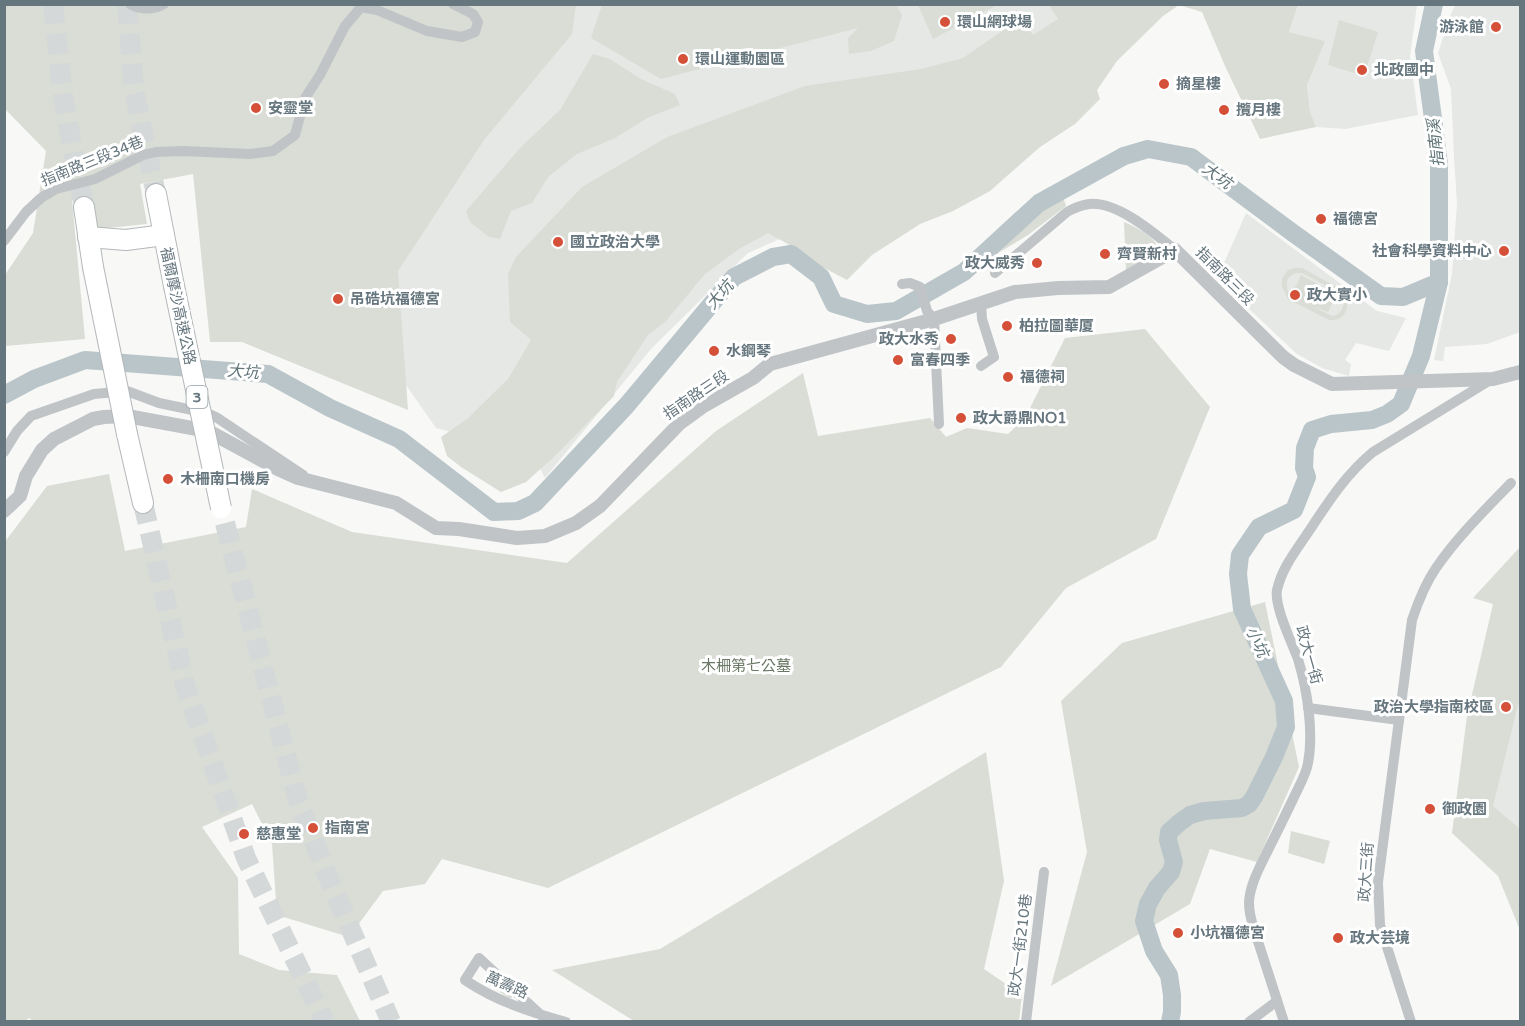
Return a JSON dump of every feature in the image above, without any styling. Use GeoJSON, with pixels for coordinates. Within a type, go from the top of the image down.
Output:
{"type":"FeatureCollection","features":[{"type":"Feature","properties":{"kind":"highway","name":"福爾摩沙高速公路"},"geometry":{"type":"LineString","coordinates":[[156,194],[223,515]]}},
{"type":"Feature","properties":{"kind":"highway"},"geometry":{"type":"LineString","coordinates":[[84,207],[93,267],[143,503]]}},
{"type":"Feature","properties":{"kind":"highway"},"geometry":{"type":"LineString","coordinates":[[88,237],[126,240],[164,235]]}},
{"type":"Feature","properties":{"kind":"street"},"geometry":{"type":"LineString","coordinates":[[130,4],[139,8],[156,8],[164,4]]}},
{"type":"Feature","properties":{"kind":"street","name":"指南路三段34巷"},"geometry":{"type":"LineString","coordinates":[[4,241],[26,212],[41,198],[56,189],[95,179],[143,155],[184,151],[250,154],[273,151],[295,135],[305,98],[320,75],[345,26],[361,7],[377,10],[428,31],[462,37],[475,32],[478,22],[473,14],[453,4]]}},
{"type":"Feature","properties":{"kind":"street"},"geometry":{"type":"LineString","coordinates":[[995,273],[1067,212],[1089,204],[1101,205],[1130,217],[1174,249]]}},
{"type":"Feature","properties":{"kind":"street","name":"指南路三段"},"geometry":{"type":"LineString","coordinates":[[4,511],[20,496],[26,476],[42,450],[54,439],[93,419],[127,416],[208,431],[298,478],[396,502],[436,528],[518,538],[545,536],[576,523],[600,506],[680,423],[702,407],[753,378],[770,364],[930,315],[1015,292],[1033,289],[1109,287],[1174,249],[1283,357],[1332,384],[1492,379],[1521,372]]}},
{"type":"Feature","properties":{"kind":"street"},"geometry":{"type":"LineString","coordinates":[[902,284],[909,283],[921,287],[930,315],[939,424]]}},
{"type":"Feature","properties":{"kind":"street"},"geometry":{"type":"LineString","coordinates":[[981,303],[982,319],[994,357],[981,366]]}},
{"type":"Feature","properties":{"kind":"street","name":"政大一街"},"geometry":{"type":"LineString","coordinates":[[1284,1022],[1250,917],[1249,901],[1258,872],[1308,765],[1310,730],[1308,708],[1298,661],[1281,615],[1276,593],[1283,570],[1337,490],[1358,464],[1373,452],[1492,379]]}},
{"type":"Feature","properties":{"kind":"street"},"geometry":{"type":"LineString","coordinates":[[4,452],[17,431],[31,416],[94,394],[127,391],[159,403],[216,417],[318,484]]}},
{"type":"Feature","properties":{"kind":"street","name":"政大三街"},"geometry":{"type":"LineString","coordinates":[[1411,1022],[1380,925],[1378,882],[1412,620],[1422,593],[1435,569],[1510,483]]}},
{"type":"Feature","properties":{"kind":"street"},"geometry":{"type":"LineString","coordinates":[[1308,708],[1399,720]]}},
{"type":"Feature","properties":{"kind":"street","name":"政大一街210巷"},"geometry":{"type":"LineString","coordinates":[[1026,1022],[1044,872]]}},
{"type":"Feature","properties":{"kind":"street","name":"萬壽路"},"geometry":{"type":"LineString","coordinates":[[542,1016],[479,958],[465,980],[506,1004],[542,1016],[566,1022]]}},
{"type":"Feature","properties":{"kind":"street"},"geometry":{"type":"LineString","coordinates":[[1249,1022],[1277,1001]]}},
{"type":"Feature","properties":{"kind":"shaded area","name":"國立政治大學"},"geometry":{"type":"Polygon","coordinates":[[[141,5],[1141,5],[793,233],[748,253],[651,349],[545,478],[503,398],[459,434],[436,428],[141,5]]]}},
{"type":"Feature","properties":{"kind":"shaded area","name":"北政國中"},"geometry":{"type":"Polygon","coordinates":[[[1298,5],[1417,5],[1410,56],[1418,115],[1345,129],[1316,127],[1310,112],[1307,85],[1324,41],[1289,32],[1298,5]]]}},
{"type":"Feature","properties":{"kind":"shaded area"},"geometry":{"type":"Polygon","coordinates":[[[1456,5],[1520,5],[1520,332],[1487,344],[1445,347],[1443,361],[1434,360],[1452,274],[1457,203],[1451,89],[1438,53],[1456,5]]]}},
{"type":"Feature","properties":{"kind":"shaded area","name":"政大實小"},"geometry":{"type":"Polygon","coordinates":[[[1246,213],[1377,311],[1406,318],[1389,351],[1356,343],[1345,360],[1351,364],[1349,376],[1322,368],[1297,354],[1217,279],[1246,213]]]}},
{"type":"Feature","properties":{"kind":"shaded area","name":"政治大學指南校區"},"geometry":{"type":"Polygon","coordinates":[[[1520,562],[1520,882],[1482,808],[1520,562]]]}},
{"type":"Feature","properties":{"kind":"green space","name":"環山運動園區"},"geometry":{"type":"Polygon","coordinates":[[[896,4],[902,15],[894,41],[871,51],[849,54],[848,38],[858,28],[661,79],[591,38],[602,5],[896,4]]]}},
{"type":"Feature","properties":{"kind":"green space"},"geometry":{"type":"Polygon","coordinates":[[[1049,4],[1298,5],[1289,32],[1325,41],[1307,85],[1310,112],[1316,127],[1260,139],[1202,12],[1179,5],[1163,16],[1117,61],[1097,90],[1100,99],[1075,124],[1040,147],[990,191],[953,211],[920,224],[872,255],[847,280],[768,233],[739,249],[705,274],[665,322],[648,335],[617,382],[614,396],[526,482],[501,492],[447,456],[441,437],[467,419],[508,379],[531,340],[510,322],[508,274],[516,257],[582,187],[667,137],[805,86],[921,69],[963,58],[1021,18],[1033,35],[1058,19],[1049,4]]]}},
{"type":"Feature","properties":{"kind":"green space"},"geometry":{"type":"Polygon","coordinates":[[[5,5],[576,5],[572,34],[484,140],[398,271],[408,410],[242,342],[210,342],[193,174],[140,184],[147,224],[97,229],[89,196],[72,200],[85,339],[5,346],[5,275],[33,233],[46,151],[5,109],[5,5]]]}},
{"type":"Feature","properties":{"kind":"green space","name":"環山網球場"},"geometry":{"type":"Polygon","coordinates":[[[918,5],[997,5],[933,39],[918,5]]]}},
{"type":"Feature","properties":{"kind":"green space"},"geometry":{"type":"Polygon","coordinates":[[[1339,20],[1378,32],[1364,76],[1328,65],[1339,20]]]}},
{"type":"Feature","properties":{"kind":"green space"},"geometry":{"type":"Polygon","coordinates":[[[593,54],[610,59],[641,79],[675,94],[680,105],[649,117],[615,138],[577,154],[548,177],[532,203],[511,211],[500,239],[489,237],[470,222],[466,211],[520,148],[560,110],[593,54]]]}},
{"type":"Feature","properties":{"kind":"green space"},"geometry":{"type":"Polygon","coordinates":[[[1062,194],[1066,206],[1028,235],[1000,252],[1031,216],[1062,194]]]}},
{"type":"Feature","properties":{"kind":"green space"},"geometry":{"type":"Polygon","coordinates":[[[1124,222],[1150,237],[1160,250],[1126,272],[1124,222]]]}},
{"type":"Feature","properties":{"kind":"green space"},"geometry":{"type":"Polygon","coordinates":[[[1302,268],[1344,291],[1347,306],[1344,315],[1335,320],[1329,320],[1288,299],[1282,287],[1282,278],[1288,270],[1302,268]],[[1296,273],[1288,279],[1287,287],[1290,294],[1301,275],[1337,294],[1328,312],[1312,306],[1332,316],[1339,313],[1344,304],[1338,292],[1302,273],[1296,273]]]}},
{"type":"Feature","properties":{"kind":"green space","name":"木柵第七公墓"},"geometry":{"type":"Polygon","coordinates":[[[1145,329],[1210,407],[1156,539],[1066,588],[1001,667],[548,888],[442,859],[425,884],[383,891],[349,937],[277,915],[272,844],[252,804],[202,827],[238,878],[239,954],[279,970],[337,975],[360,1021],[32,1022],[30,1018],[24,1021],[5,1021],[4,543],[47,486],[109,474],[125,551],[246,527],[252,489],[352,532],[567,563],[716,431],[803,373],[818,436],[930,418],[946,437],[967,428],[1008,434],[1025,418],[1065,338],[1145,329]]]}},
{"type":"Feature","properties":{"kind":"green space"},"geometry":{"type":"Polygon","coordinates":[[[1520,547],[1520,697],[1493,806],[1520,829],[1520,930],[1498,876],[1452,833],[1467,716],[1493,604],[1473,598],[1520,547]]]}},
{"type":"Feature","properties":{"kind":"green space"},"geometry":{"type":"Polygon","coordinates":[[[1265,602],[1299,767],[1257,862],[1210,849],[1190,904],[1051,986],[1087,852],[1061,701],[1122,643],[1265,602]]]}},
{"type":"Feature","properties":{"kind":"green space"},"geometry":{"type":"Polygon","coordinates":[[[986,752],[1004,881],[984,969],[1022,995],[1019,1021],[634,1021],[552,970],[660,949],[986,752]]]}},
{"type":"Feature","properties":{"kind":"green space"},"geometry":{"type":"Polygon","coordinates":[[[1291,831],[1330,841],[1324,864],[1288,853],[1291,831]]]}},
{"type":"Feature","properties":{"kind":"green space"},"geometry":{"type":"Polygon","coordinates":[[[489,974],[512,995],[512,998],[486,983],[485,976],[489,974]]]}},
{"type":"Feature","properties":{"kind":"waterway","name":"小坑"},"geometry":{"type":"LineString","coordinates":[[1170,1022],[1172,995],[1169,975],[1154,951],[1144,921],[1148,904],[1157,888],[1171,872],[1174,862],[1168,840],[1169,832],[1190,815],[1204,811],[1242,808],[1249,804],[1274,757],[1286,727],[1284,701],[1242,609],[1238,574],[1240,555],[1259,527],[1294,510],[1307,477],[1304,468],[1305,448],[1312,430],[1331,424],[1372,420],[1387,414],[1401,404],[1421,356],[1439,282],[1439,164],[1424,51],[1434,4]]}},
{"type":"Feature","properties":{"kind":"waterway","name":"大坑"},"geometry":{"type":"LineString","coordinates":[[4,395],[34,379],[85,360],[268,374],[330,408],[399,439],[494,512],[518,511],[535,503],[627,405],[734,277],[773,257],[791,254],[821,277],[834,304],[867,314],[896,311],[964,272],[1039,203],[1124,156],[1148,149],[1191,157],[1381,296],[1403,297],[1439,282]]}},
{"type":"Feature","properties":{"kind":"tunnel"},"geometry":{"type":"LineString","coordinates":[[53,4],[63,97],[84,207]]}},
{"type":"Feature","properties":{"kind":"tunnel"},"geometry":{"type":"LineString","coordinates":[[127,4],[134,90],[156,194]]}},
{"type":"Feature","properties":{"kind":"tunnel"},"geometry":{"type":"LineString","coordinates":[[143,503],[185,685],[246,858],[325,1022]]}},
{"type":"Feature","properties":{"kind":"tunnel"},"geometry":{"type":"LineString","coordinates":[[225,523],[298,801],[391,1022]]}},
{"type":"Feature","properties":{"kind":"place","name":"環山網球場"},"geometry":{"type":"Point","coordinates":[945,22]}},
{"type":"Feature","properties":{"kind":"place","name":"游泳館"},"geometry":{"type":"Point","coordinates":[1496,27]}},
{"type":"Feature","properties":{"kind":"place","name":"環山運動園區"},"geometry":{"type":"Point","coordinates":[683,59]}},
{"type":"Feature","properties":{"kind":"place","name":"北政國中"},"geometry":{"type":"Point","coordinates":[1362,70]}},
{"type":"Feature","properties":{"kind":"place","name":"摘星樓"},"geometry":{"type":"Point","coordinates":[1164,84]}},
{"type":"Feature","properties":{"kind":"place","name":"安靈堂"},"geometry":{"type":"Point","coordinates":[256,108]}},
{"type":"Feature","properties":{"kind":"place","name":"攬月樓"},"geometry":{"type":"Point","coordinates":[1224,110]}},
{"type":"Feature","properties":{"kind":"place","name":"福德宮"},"geometry":{"type":"Point","coordinates":[1321,219]}},
{"type":"Feature","properties":{"kind":"place","name":"國立政治大學"},"geometry":{"type":"Point","coordinates":[558,242]}},
{"type":"Feature","properties":{"kind":"place","name":"社會科學資料中心"},"geometry":{"type":"Point","coordinates":[1504,251]}},
{"type":"Feature","properties":{"kind":"place","name":"齊賢新村"},"geometry":{"type":"Point","coordinates":[1105,254]}},
{"type":"Feature","properties":{"kind":"place","name":"政大威秀"},"geometry":{"type":"Point","coordinates":[1037,263]}},
{"type":"Feature","properties":{"kind":"place","name":"政大實小"},"geometry":{"type":"Point","coordinates":[1295,295]}},
{"type":"Feature","properties":{"kind":"place","name":"吊硞坑福德宮"},"geometry":{"type":"Point","coordinates":[338,299]}},
{"type":"Feature","properties":{"kind":"place","name":"柏拉圖華厦"},"geometry":{"type":"Point","coordinates":[1007,326]}},
{"type":"Feature","properties":{"kind":"place","name":"政大水秀"},"geometry":{"type":"Point","coordinates":[951,339]}},
{"type":"Feature","properties":{"kind":"place","name":"水鋼琴"},"geometry":{"type":"Point","coordinates":[714,351]}},
{"type":"Feature","properties":{"kind":"place","name":"富春四季"},"geometry":{"type":"Point","coordinates":[898,360]}},
{"type":"Feature","properties":{"kind":"place","name":"福德祠"},"geometry":{"type":"Point","coordinates":[1008,377]}},
{"type":"Feature","properties":{"kind":"place","name":"政大爵鼎NO1"},"geometry":{"type":"Point","coordinates":[961,418]}},
{"type":"Feature","properties":{"kind":"place","name":"木柵南口機房"},"geometry":{"type":"Point","coordinates":[168,479]}},
{"type":"Feature","properties":{"kind":"place","name":"政治大學指南校區"},"geometry":{"type":"Point","coordinates":[1506,707]}},
{"type":"Feature","properties":{"kind":"place","name":"御政園"},"geometry":{"type":"Point","coordinates":[1430,809]}},
{"type":"Feature","properties":{"kind":"place","name":"指南宮"},"geometry":{"type":"Point","coordinates":[313,828]}},
{"type":"Feature","properties":{"kind":"place","name":"慈惠堂"},"geometry":{"type":"Point","coordinates":[244,834]}},
{"type":"Feature","properties":{"kind":"place","name":"小坑福德宮"},"geometry":{"type":"Point","coordinates":[1178,933]}},
{"type":"Feature","properties":{"kind":"place","name":"政大芸境"},"geometry":{"type":"Point","coordinates":[1338,938]}},
{"type":"Feature","properties":{"kind":"water label","name":"指南溪"},"geometry":{"type":"Point","coordinates":[1436,143]}}]}
